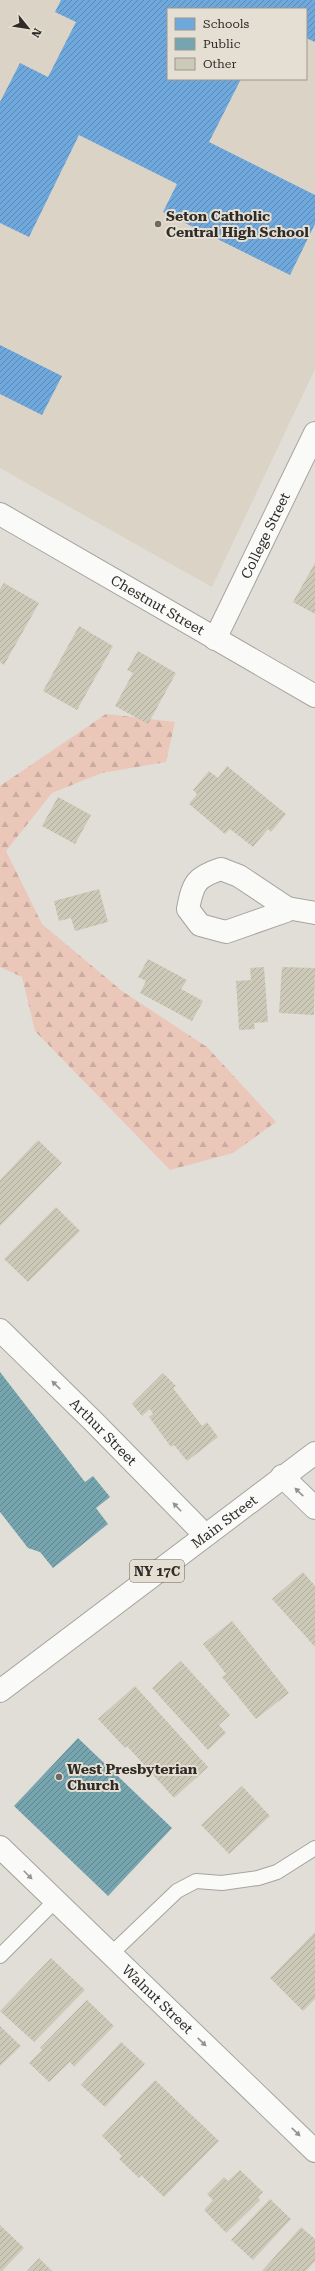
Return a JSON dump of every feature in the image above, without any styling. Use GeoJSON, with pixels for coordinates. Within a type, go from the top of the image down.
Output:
{"type":"FeatureCollection","features":[{"type":"Feature","properties":{"kind":"street","name":"College Street"},"geometry":{"type":"LineString","coordinates":[[216,639],[315,432]]}},
{"type":"Feature","properties":{"kind":"street","name":"Chestnut Street"},"geometry":{"type":"LineString","coordinates":[[0,514],[315,696]]}},
{"type":"Feature","properties":{"kind":"street"},"geometry":{"type":"LineString","coordinates":[[287,908],[315,913]]}},
{"type":"Feature","properties":{"kind":"street","name":"Arthur Street"},"geometry":{"type":"LineString","coordinates":[[0,1330],[94,1421],[205,1535]]}},
{"type":"Feature","properties":{"kind":"street","name":"Main Street"},"geometry":{"type":"LineString","coordinates":[[0,1691],[282,1476],[315,1453]]}},
{"type":"Feature","properties":{"kind":"street"},"geometry":{"type":"LineString","coordinates":[[282,1476],[315,1508]]}},
{"type":"Feature","properties":{"kind":"street","name":"Walnut Street"},"geometry":{"type":"LineString","coordinates":[[3,1854],[111,1954],[315,2150]]}},
{"type":"Feature","properties":{"kind":"lane"},"geometry":{"type":"LineString","coordinates":[[111,1954],[177,1891],[196,1882],[222,1883],[258,1878],[277,1872],[315,1848]]}},
{"type":"Feature","properties":{"kind":"lane"},"geometry":{"type":"LineString","coordinates":[[0,1956],[54,1901]]}},
{"type":"Feature","properties":{"kind":"shaded area","name":"Seton Catholic Central High School"},"geometry":{"type":"Polygon","coordinates":[[[0,0],[315,0],[315,369],[212,587],[0,468],[0,0]]]}},
{"type":"Feature","properties":{"kind":"green space"},"geometry":{"type":"Polygon","coordinates":[[[106,714],[175,722],[166,762],[102,773],[52,793],[6,851],[42,924],[122,991],[207,1047],[276,1122],[233,1153],[170,1170],[35,1031],[22,977],[0,967],[0,786],[106,714]]]}},
{"type":"Feature","properties":{"kind":"building: Schools"},"geometry":{"type":"Polygon","coordinates":[[[61,0],[315,0],[315,42],[307,38],[307,8],[167,8],[167,80],[240,80],[209,142],[315,195],[315,224],[290,275],[163,212],[177,184],[79,135],[29,237],[0,223],[0,102],[20,63],[48,77],[76,22],[55,12],[61,0]]]}},
{"type":"Feature","properties":{"kind":"building: Schools"},"geometry":{"type":"Polygon","coordinates":[[[0,345],[62,376],[42,415],[0,394],[0,345]]]}},
{"type":"Feature","properties":{"kind":"building: Public"},"geometry":{"type":"Polygon","coordinates":[[[0,1372],[85,1482],[93,1476],[110,1497],[96,1508],[108,1524],[53,1568],[40,1552],[28,1548],[0,1512],[0,1372]]]}},
{"type":"Feature","properties":{"kind":"building: Public"},"geometry":{"type":"Polygon","coordinates":[[[78,1738],[172,1828],[108,1896],[14,1806],[78,1738]]]}},
{"type":"Feature","properties":{"kind":"building: Other"},"geometry":{"type":"Polygon","coordinates":[[[315,563],[315,614],[293,602],[315,563]]]}},
{"type":"Feature","properties":{"kind":"building: Other"},"geometry":{"type":"Polygon","coordinates":[[[4,583],[39,603],[4,665],[0,662],[0,589],[4,583]]]}},
{"type":"Feature","properties":{"kind":"building: Other"},"geometry":{"type":"Polygon","coordinates":[[[79,626],[113,646],[77,710],[43,691],[79,626]]]}},
{"type":"Feature","properties":{"kind":"building: Other"},"geometry":{"type":"Polygon","coordinates":[[[138,651],[176,673],[148,724],[115,706],[133,673],[127,670],[138,651]]]}},
{"type":"Feature","properties":{"kind":"building: Other"},"geometry":{"type":"Polygon","coordinates":[[[227,766],[286,814],[271,832],[268,829],[253,847],[230,829],[225,834],[189,804],[197,794],[193,790],[209,771],[218,778],[227,766]]]}},
{"type":"Feature","properties":{"kind":"building: Other"},"geometry":{"type":"Polygon","coordinates":[[[58,797],[91,815],[75,844],[42,826],[58,797]]]}},
{"type":"Feature","properties":{"kind":"building: Other"},"geometry":{"type":"Polygon","coordinates":[[[99,889],[108,922],[75,931],[71,918],[59,921],[54,901],[99,889]]]}},
{"type":"Feature","properties":{"kind":"building: Other"},"geometry":{"type":"Polygon","coordinates":[[[148,959],[187,980],[181,989],[203,1001],[192,1021],[140,993],[146,981],[138,977],[148,959]]]}},
{"type":"Feature","properties":{"kind":"building: Other"},"geometry":{"type":"Polygon","coordinates":[[[264,967],[268,1022],[254,1023],[255,1029],[239,1030],[236,981],[251,980],[250,968],[264,967]]]}},
{"type":"Feature","properties":{"kind":"building: Other"},"geometry":{"type":"Polygon","coordinates":[[[282,967],[315,968],[314,1015],[279,1013],[282,967]]]}},
{"type":"Feature","properties":{"kind":"building: Other"},"geometry":{"type":"Polygon","coordinates":[[[38,1140],[62,1163],[0,1226],[0,1180],[38,1140]]]}},
{"type":"Feature","properties":{"kind":"building: Other"},"geometry":{"type":"Polygon","coordinates":[[[56,1207],[80,1231],[28,1282],[4,1259],[56,1207]]]}},
{"type":"Feature","properties":{"kind":"building: Other"},"geometry":{"type":"Polygon","coordinates":[[[163,1373],[176,1386],[173,1388],[202,1426],[207,1422],[218,1437],[187,1461],[174,1445],[171,1447],[149,1417],[153,1414],[150,1409],[142,1416],[132,1404],[163,1373]]]}},
{"type":"Feature","properties":{"kind":"building: Other"},"geometry":{"type":"Polygon","coordinates":[[[303,1572],[315,1586],[315,1647],[272,1599],[303,1572]]]}},
{"type":"Feature","properties":{"kind":"building: Other"},"geometry":{"type":"Polygon","coordinates":[[[232,1621],[289,1693],[256,1719],[222,1677],[226,1674],[203,1644],[232,1621]]]}},
{"type":"Feature","properties":{"kind":"building: Other"},"geometry":{"type":"Polygon","coordinates":[[[181,1661],[230,1715],[219,1725],[226,1733],[208,1750],[152,1688],[181,1661]]]}},
{"type":"Feature","properties":{"kind":"building: Other"},"geometry":{"type":"Polygon","coordinates":[[[135,1686],[208,1767],[174,1798],[127,1746],[125,1748],[98,1719],[135,1686]]]}},
{"type":"Feature","properties":{"kind":"building: Other"},"geometry":{"type":"Polygon","coordinates":[[[242,1786],[270,1816],[229,1854],[201,1825],[242,1786]]]}},
{"type":"Feature","properties":{"kind":"building: Other"},"geometry":{"type":"Polygon","coordinates":[[[315,1932],[315,1999],[303,2011],[270,1978],[315,1932]]]}},
{"type":"Feature","properties":{"kind":"building: Other"},"geometry":{"type":"Polygon","coordinates":[[[51,1958],[85,1990],[34,2042],[0,2011],[51,1958]]]}},
{"type":"Feature","properties":{"kind":"building: Other"},"geometry":{"type":"Polygon","coordinates":[[[87,2000],[114,2026],[74,2067],[70,2062],[49,2082],[29,2063],[42,2050],[40,2048],[87,2000]]]}},
{"type":"Feature","properties":{"kind":"building: Other"},"geometry":{"type":"Polygon","coordinates":[[[0,2026],[21,2046],[0,2066],[0,2026]]]}},
{"type":"Feature","properties":{"kind":"building: Other"},"geometry":{"type":"Polygon","coordinates":[[[121,2042],[145,2064],[105,2107],[81,2085],[121,2042]]]}},
{"type":"Feature","properties":{"kind":"building: Other"},"geometry":{"type":"Polygon","coordinates":[[[155,2080],[219,2141],[164,2197],[141,2175],[139,2178],[119,2159],[122,2156],[102,2136],[155,2080]]]}},
{"type":"Feature","properties":{"kind":"building: Other"},"geometry":{"type":"Polygon","coordinates":[[[240,2170],[263,2192],[258,2197],[260,2200],[226,2233],[204,2210],[213,2200],[207,2194],[224,2177],[228,2181],[240,2170]]]}},
{"type":"Feature","properties":{"kind":"building: Other"},"geometry":{"type":"Polygon","coordinates":[[[270,2199],[291,2219],[253,2260],[231,2240],[270,2199]]]}},
{"type":"Feature","properties":{"kind":"building: Other"},"geometry":{"type":"Polygon","coordinates":[[[0,2225],[24,2248],[2,2271],[0,2271],[0,2225]]]}},
{"type":"Feature","properties":{"kind":"building: Other"},"geometry":{"type":"Polygon","coordinates":[[[301,2227],[315,2239],[315,2261],[306,2271],[262,2271],[301,2227]]]}},
{"type":"Feature","properties":{"kind":"building: Other"},"geometry":{"type":"Polygon","coordinates":[[[39,2258],[52,2271],[27,2271],[39,2258]]]}},
{"type":"Feature","properties":{"kind":"place","name":"Seton Catholic Central High School"},"geometry":{"type":"Point","coordinates":[158,224]}},
{"type":"Feature","properties":{"kind":"place","name":"West Presbyterian Church"},"geometry":{"type":"Point","coordinates":[59,1777]}}]}
